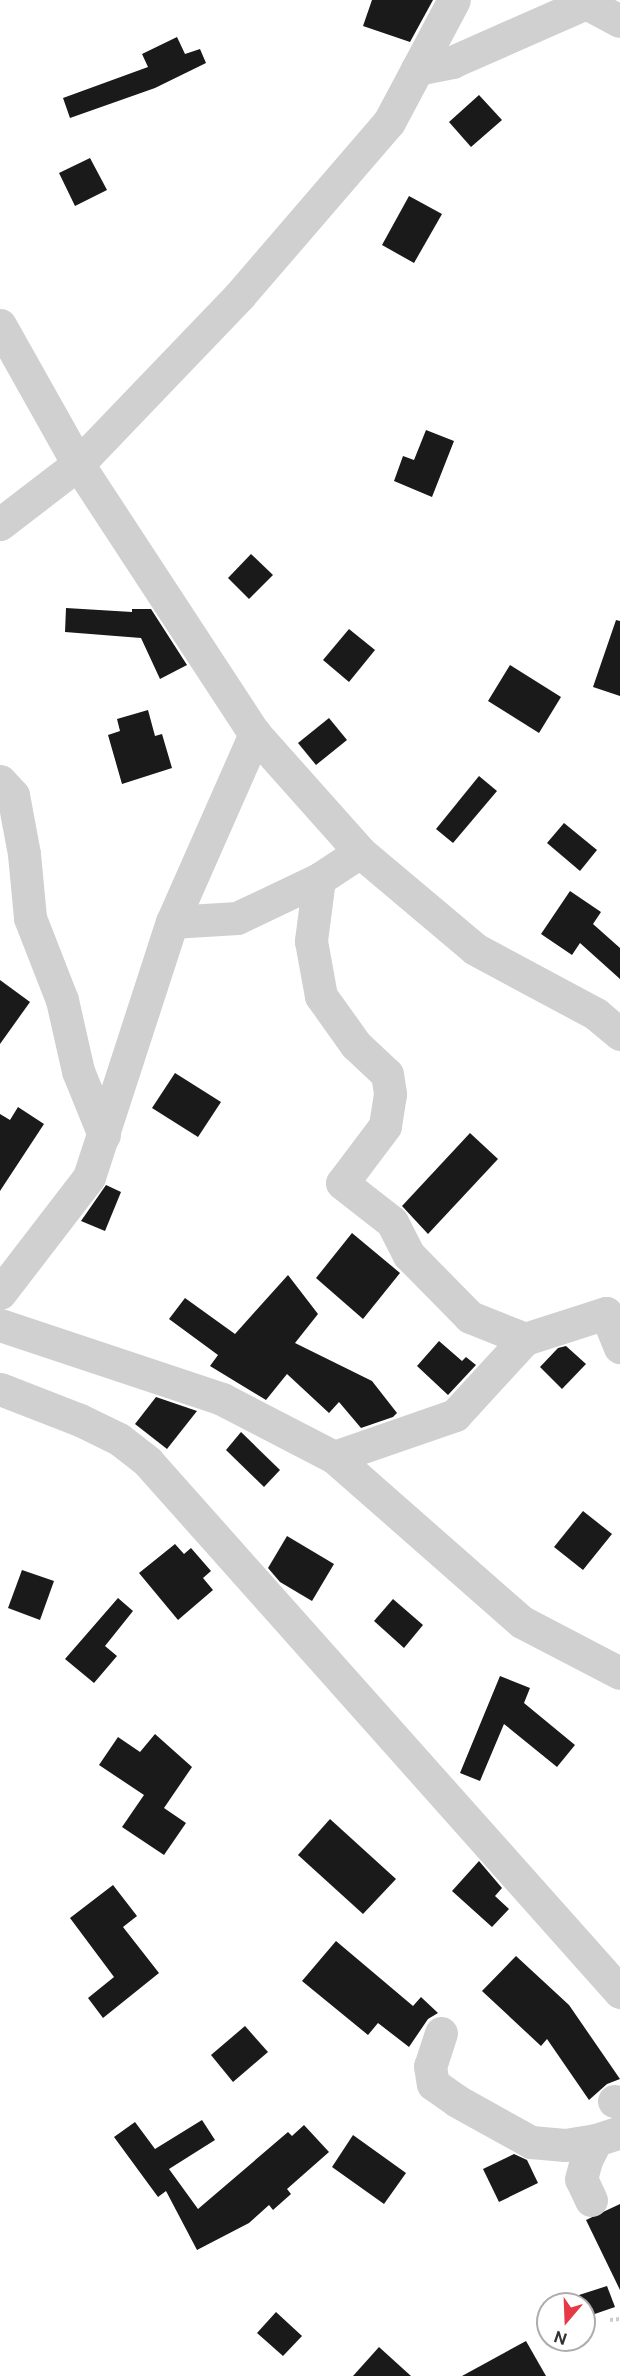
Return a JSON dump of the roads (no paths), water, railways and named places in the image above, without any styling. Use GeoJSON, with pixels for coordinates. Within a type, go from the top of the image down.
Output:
{"type":"FeatureCollection","features":[{"type":"Feature","properties":{"kind":"street"},"geometry":{"type":"LineString","coordinates":[[0,524],[78,464],[240,295],[382,131],[454,0]]}},
{"type":"Feature","properties":{"kind":"street"},"geometry":{"type":"LineString","coordinates":[[417,69],[452,62],[586,3],[620,21]]}},
{"type":"Feature","properties":{"kind":"street"},"geometry":{"type":"LineString","coordinates":[[0,325],[78,464],[255,734],[360,852],[475,949],[596,1014],[620,1034]]}},
{"type":"Feature","properties":{"kind":"street"},"geometry":{"type":"LineString","coordinates":[[0,1293],[89,1177],[172,922],[255,734]]}},
{"type":"Feature","properties":{"kind":"street"},"geometry":{"type":"LineString","coordinates":[[0,781],[13,795],[24,854],[30,918],[62,1000],[78,1071],[104,1135]]}},
{"type":"Feature","properties":{"kind":"street"},"geometry":{"type":"LineString","coordinates":[[172,922],[237,918],[319,879],[360,852]]}},
{"type":"Feature","properties":{"kind":"street"},"geometry":{"type":"LineString","coordinates":[[319,879],[311,941],[321,996],[356,1045],[387,1074],[390,1094],[385,1126],[342,1183],[392,1222],[409,1255],[470,1317],[525,1339]]}},
{"type":"Feature","properties":{"kind":"street"},"geometry":{"type":"LineString","coordinates":[[334,1457],[455,1415],[525,1339],[606,1313],[620,1347]]}},
{"type":"Feature","properties":{"kind":"street"},"geometry":{"type":"LineString","coordinates":[[0,1325],[222,1399],[334,1457],[522,1622],[620,1673]]}},
{"type":"Feature","properties":{"kind":"street"},"geometry":{"type":"LineString","coordinates":[[0,1389],[80,1420],[119,1439],[148,1462],[620,1992]]}},
{"type":"Feature","properties":{"kind":"street"},"geometry":{"type":"LineString","coordinates":[[441,2033],[430,2066],[433,2084],[457,2101],[531,2142],[565,2145],[613,2119]]}},
{"type":"Feature","properties":{"kind":"street"},"geometry":{"type":"LineString","coordinates":[[591,2200],[581,2179],[613,2119]]}}]}
